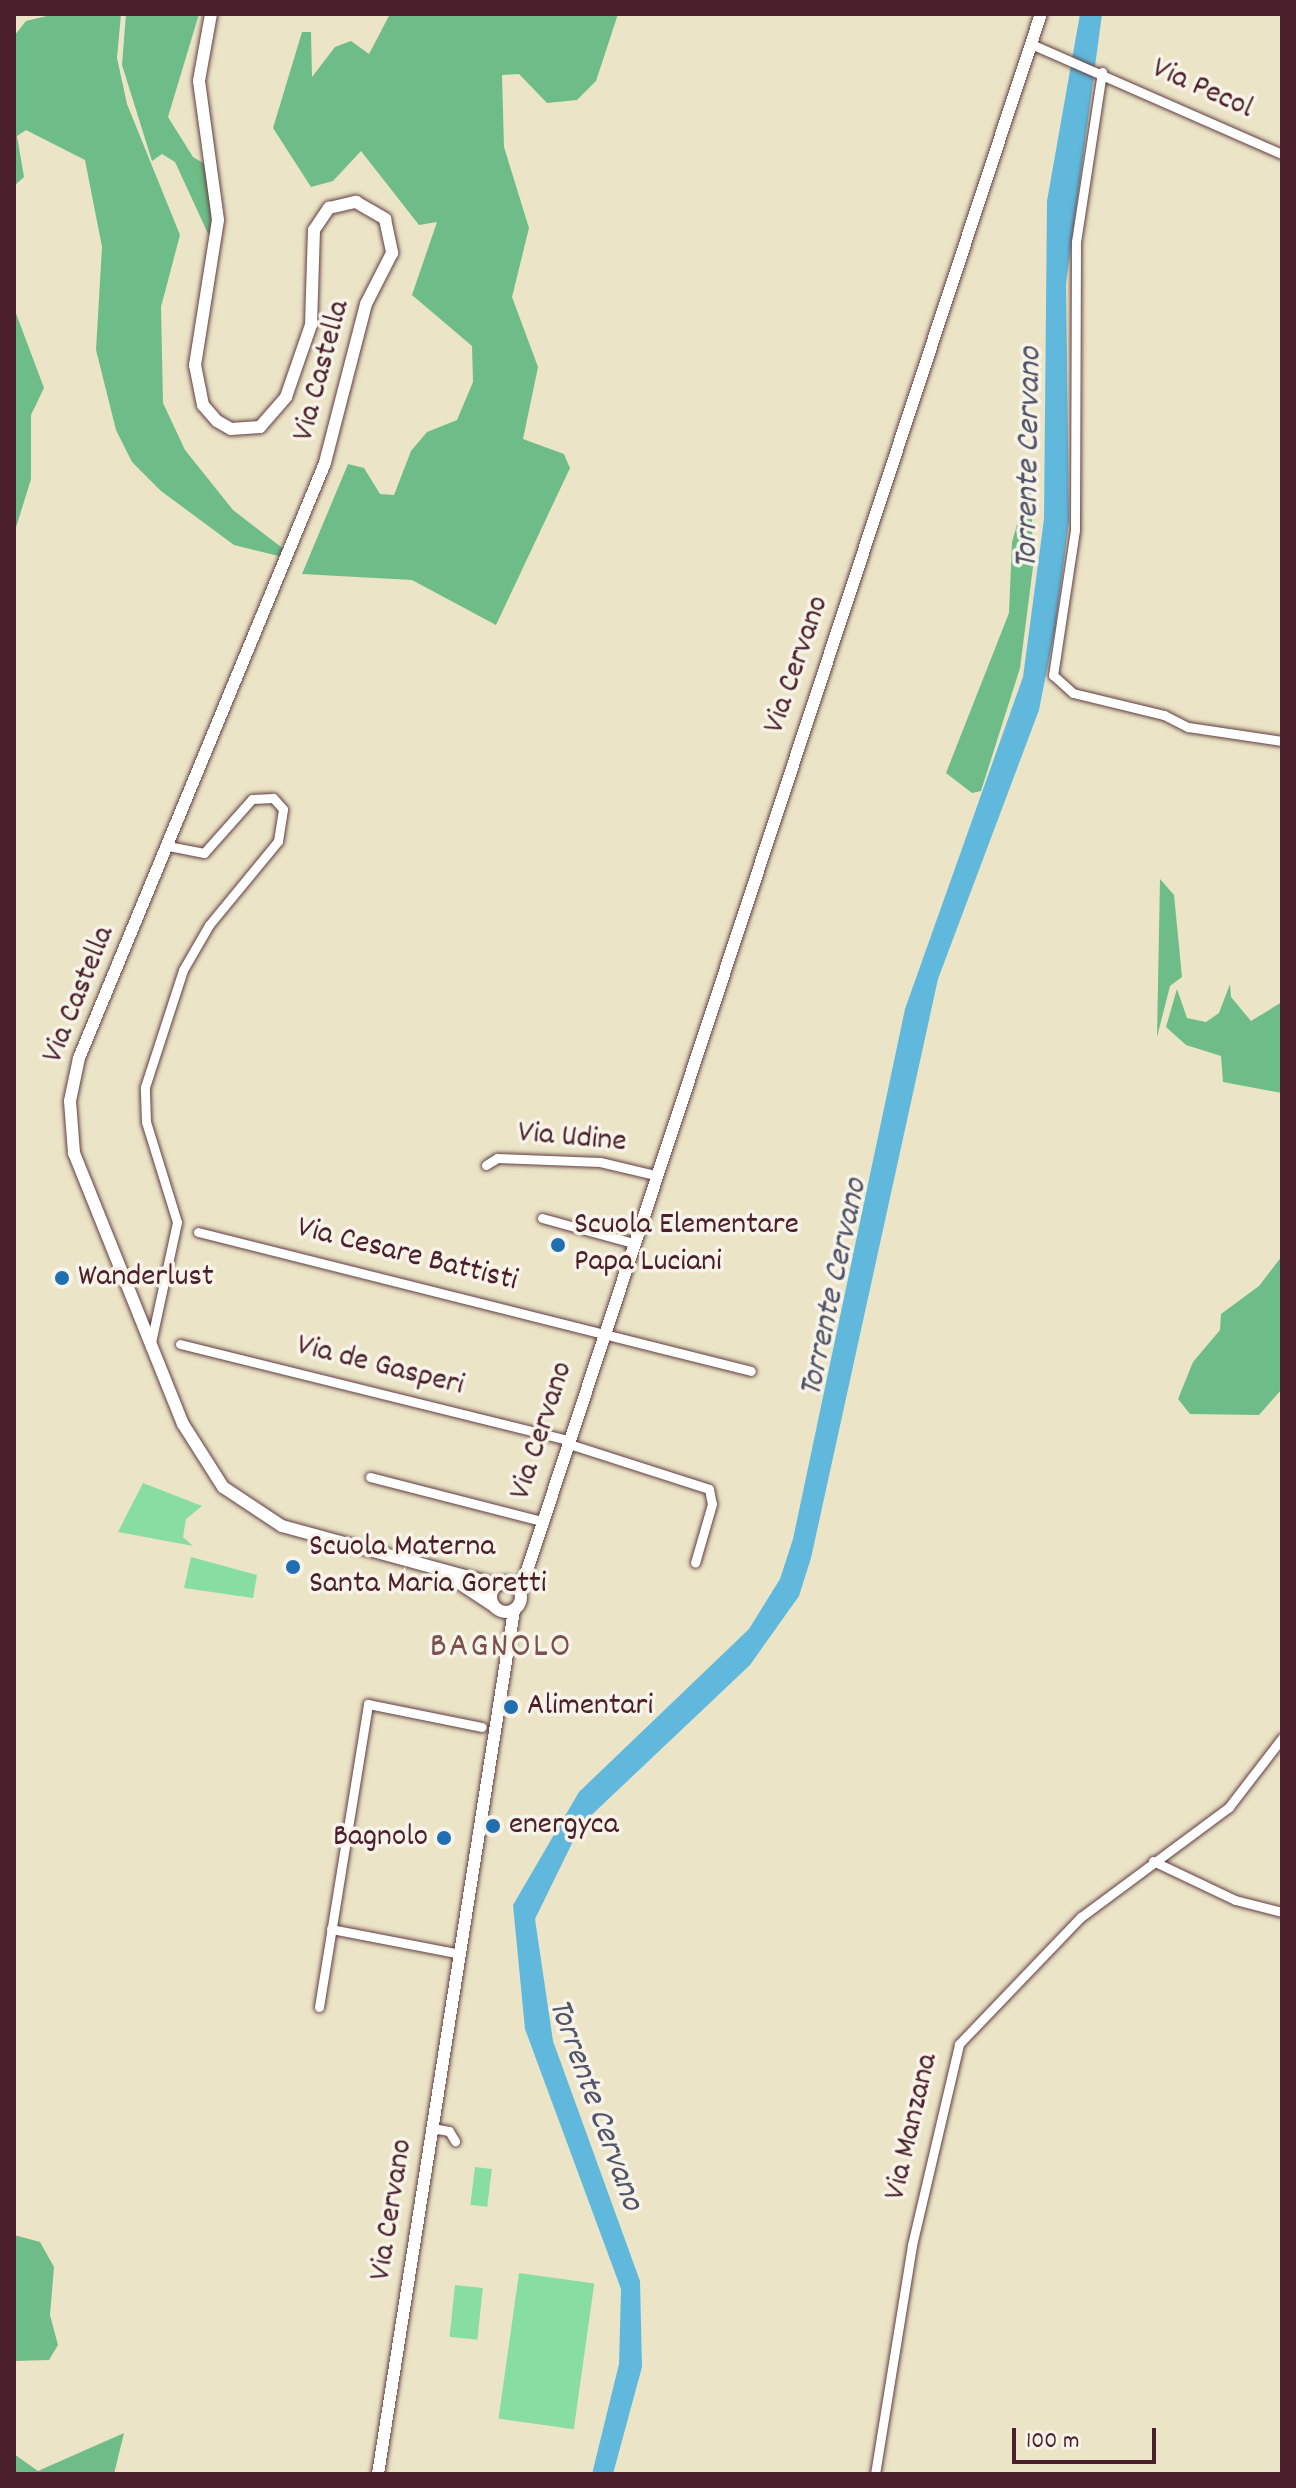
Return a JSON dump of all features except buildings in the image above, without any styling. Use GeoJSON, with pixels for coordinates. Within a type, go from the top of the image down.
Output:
{"type":"FeatureCollection","features":[{"type":"Feature","properties":{"kind":"main road","name":"Via Castella"},"geometry":{"type":"LineString","coordinates":[[211,14],[199,81],[218,220],[195,365],[203,405],[217,421],[245,430],[276,413],[311,325],[314,230],[329,208],[356,202],[385,219],[392,253],[366,304],[325,463],[79,1058],[70,1101],[83,1186],[197,1452],[234,1497],[282,1526],[428,1567]]}},
{"type":"Feature","properties":{"kind":"main road","name":"Via Cervano"},"geometry":{"type":"LineString","coordinates":[[378,2474],[456,1953],[514,1610],[566,1442],[1041,14]]}},
{"type":"Feature","properties":{"kind":"main road"},"geometry":{"type":"LineString","coordinates":[[509,1649],[495,1607],[502,1583],[531,1556]]}},
{"type":"Feature","properties":{"kind":"main road"},"geometry":{"type":"LineString","coordinates":[[428,1567],[502,1583],[520,1592]]}},
{"type":"Feature","properties":{"kind":"main road"},"geometry":{"type":"LineString","coordinates":[[428,1567],[495,1607],[514,1610]]}},
{"type":"Feature","properties":{"kind":"street","name":"Via Pecol"},"geometry":{"type":"LineString","coordinates":[[1031,44],[1102,72],[1282,154]]}},
{"type":"Feature","properties":{"kind":"street"},"geometry":{"type":"LineString","coordinates":[[1102,72],[1076,242],[1075,530],[1053,675],[1073,693],[1164,715],[1188,727],[1282,741]]}},
{"type":"Feature","properties":{"kind":"street"},"geometry":{"type":"LineString","coordinates":[[150,1347],[177,1222],[146,1122],[145,1087],[183,970],[209,925],[278,841],[283,809],[261,796],[204,853],[169,846]]}},
{"type":"Feature","properties":{"kind":"street","name":"Via Udine"},"geometry":{"type":"LineString","coordinates":[[486,1165],[497,1158],[600,1162],[655,1175]]}},
{"type":"Feature","properties":{"kind":"street"},"geometry":{"type":"LineString","coordinates":[[542,1218],[633,1243]]}},
{"type":"Feature","properties":{"kind":"street","name":"Via Cesare Battisti"},"geometry":{"type":"LineString","coordinates":[[198,1232],[603,1332]]}},
{"type":"Feature","properties":{"kind":"street","name":"Via Cervano"},"geometry":{"type":"LineString","coordinates":[[603,1332],[751,1371]]}},
{"type":"Feature","properties":{"kind":"street","name":"Via de Gasperi"},"geometry":{"type":"LineString","coordinates":[[180,1344],[566,1442],[709,1489],[712,1504],[695,1563]]}},
{"type":"Feature","properties":{"kind":"street"},"geometry":{"type":"LineString","coordinates":[[370,1477],[541,1521]]}},
{"type":"Feature","properties":{"kind":"street"},"geometry":{"type":"LineString","coordinates":[[319,2007],[368,1704],[482,1727]]}},
{"type":"Feature","properties":{"kind":"street","name":"Via Manzana"},"geometry":{"type":"LineString","coordinates":[[875,2474],[912,2245],[959,2044],[1081,1917],[1229,1807],[1282,1738]]}},
{"type":"Feature","properties":{"kind":"street"},"geometry":{"type":"LineString","coordinates":[[1153,1861],[1235,1900],[1282,1912]]}},
{"type":"Feature","properties":{"kind":"street"},"geometry":{"type":"LineString","coordinates":[[331,1929],[456,1953]]}},
{"type":"Feature","properties":{"kind":"street"},"geometry":{"type":"LineString","coordinates":[[432,2128],[449,2131],[455,2141]]}},
{"type":"Feature","properties":{"kind":"green space"},"geometry":{"type":"Polygon","coordinates":[[[55,14],[121,14],[117,58],[127,104],[180,235],[161,307],[163,403],[185,450],[233,510],[285,550],[283,557],[234,545],[161,491],[132,462],[116,430],[96,350],[102,247],[85,160],[26,130],[17,136],[24,177],[14,186],[14,36],[26,21],[55,14]]]}},
{"type":"Feature","properties":{"kind":"green space"},"geometry":{"type":"Polygon","coordinates":[[[126,14],[199,14],[168,117],[193,157],[210,167],[211,240],[175,162],[162,154],[152,161],[122,65],[126,14]]]}},
{"type":"Feature","properties":{"kind":"green space"},"geometry":{"type":"Polygon","coordinates":[[[390,14],[618,14],[596,81],[577,100],[547,103],[519,74],[502,75],[504,147],[529,228],[512,297],[538,367],[523,439],[564,454],[570,468],[496,625],[412,580],[302,574],[348,464],[364,468],[380,494],[394,495],[411,451],[427,432],[457,420],[473,382],[472,346],[412,295],[437,222],[419,225],[361,151],[333,181],[311,187],[273,128],[302,32],[311,32],[312,77],[335,47],[351,41],[369,54],[390,14]]]}},
{"type":"Feature","properties":{"kind":"green space"},"geometry":{"type":"Polygon","coordinates":[[[14,308],[44,388],[31,415],[31,479],[14,534],[14,308]]]}},
{"type":"Feature","properties":{"kind":"green space"},"geometry":{"type":"Polygon","coordinates":[[[1031,476],[1033,567],[1020,668],[981,791],[972,793],[946,773],[1009,613],[1012,542],[1031,476]]]}},
{"type":"Feature","properties":{"kind":"green space"},"geometry":{"type":"Polygon","coordinates":[[[1160,879],[1174,895],[1182,977],[1170,986],[1157,1037],[1160,879]]]}},
{"type":"Feature","properties":{"kind":"green space"},"geometry":{"type":"Polygon","coordinates":[[[1230,984],[1231,997],[1251,1021],[1282,1002],[1282,1093],[1223,1082],[1221,1056],[1186,1045],[1166,1027],[1177,989],[1187,1018],[1206,1022],[1219,1013],[1230,984]]]}},
{"type":"Feature","properties":{"kind":"green space"},"geometry":{"type":"Polygon","coordinates":[[[1282,1256],[1282,1389],[1259,1415],[1190,1414],[1178,1399],[1193,1362],[1220,1330],[1221,1314],[1259,1286],[1282,1256]]]}},
{"type":"Feature","properties":{"kind":"green space"},"geometry":{"type":"Polygon","coordinates":[[[143,1483],[202,1506],[186,1519],[183,1537],[193,1546],[118,1532],[143,1483]]]}},
{"type":"Feature","properties":{"kind":"green space"},"geometry":{"type":"Polygon","coordinates":[[[191,1557],[257,1575],[253,1598],[184,1588],[191,1557]]]}},
{"type":"Feature","properties":{"kind":"green space"},"geometry":{"type":"Polygon","coordinates":[[[475,2167],[492,2169],[487,2207],[470,2205],[475,2167]]]}},
{"type":"Feature","properties":{"kind":"green space"},"geometry":{"type":"Polygon","coordinates":[[[14,2235],[40,2242],[54,2267],[50,2315],[58,2345],[49,2360],[14,2361],[14,2235]]]}},
{"type":"Feature","properties":{"kind":"green space"},"geometry":{"type":"Polygon","coordinates":[[[519,2273],[594,2284],[574,2429],[499,2419],[519,2273]]]}},
{"type":"Feature","properties":{"kind":"green space"},"geometry":{"type":"Polygon","coordinates":[[[455,2285],[483,2288],[477,2340],[450,2337],[455,2285]]]}},
{"type":"Feature","properties":{"kind":"green space"},"geometry":{"type":"Polygon","coordinates":[[[124,2433],[114,2474],[14,2474],[14,2454],[38,2471],[124,2433]]]}},
{"type":"Feature","properties":{"kind":"water"},"geometry":{"type":"Polygon","coordinates":[[[1080,14],[1102,14],[1066,284],[1069,521],[1055,629],[1039,710],[938,979],[811,1558],[799,1596],[750,1665],[581,1825],[535,1919],[553,2041],[640,2281],[642,2367],[613,2474],[592,2474],[619,2364],[621,2289],[525,2029],[513,1905],[579,1792],[749,1629],[780,1579],[793,1539],[905,1009],[1023,677],[1044,519],[1047,201],[1080,14]]]}},
{"type":"Feature","properties":{"kind":"place","name":"Scuola Elementare Papa Luciani"},"geometry":{"type":"Point","coordinates":[558,1245]}},
{"type":"Feature","properties":{"kind":"place","name":"Wanderlust"},"geometry":{"type":"Point","coordinates":[62,1278]}},
{"type":"Feature","properties":{"kind":"place","name":"Scuola Materna Santa Maria Goretti"},"geometry":{"type":"Point","coordinates":[293,1567]}},
{"type":"Feature","properties":{"kind":"place","name":"Alimentari"},"geometry":{"type":"Point","coordinates":[511,1707]}},
{"type":"Feature","properties":{"kind":"place","name":"energyca"},"geometry":{"type":"Point","coordinates":[493,1826]}},
{"type":"Feature","properties":{"kind":"place","name":"Bagnolo"},"geometry":{"type":"Point","coordinates":[444,1838]}},
{"type":"Feature","properties":{"kind":"district","name":"BAGNOLO"},"geometry":{"type":"Point","coordinates":[501,1649]}},
{"type":"Feature","properties":{"kind":"water label","name":"Torrente Cervano"},"geometry":{"type":"Point","coordinates":[1030,458]}},
{"type":"Feature","properties":{"kind":"water label","name":"Torrente Cervano"},"geometry":{"type":"Point","coordinates":[835,1288]}},
{"type":"Feature","properties":{"kind":"water label","name":"Torrente Cervano"},"geometry":{"type":"Point","coordinates":[594,2105]}}]}
